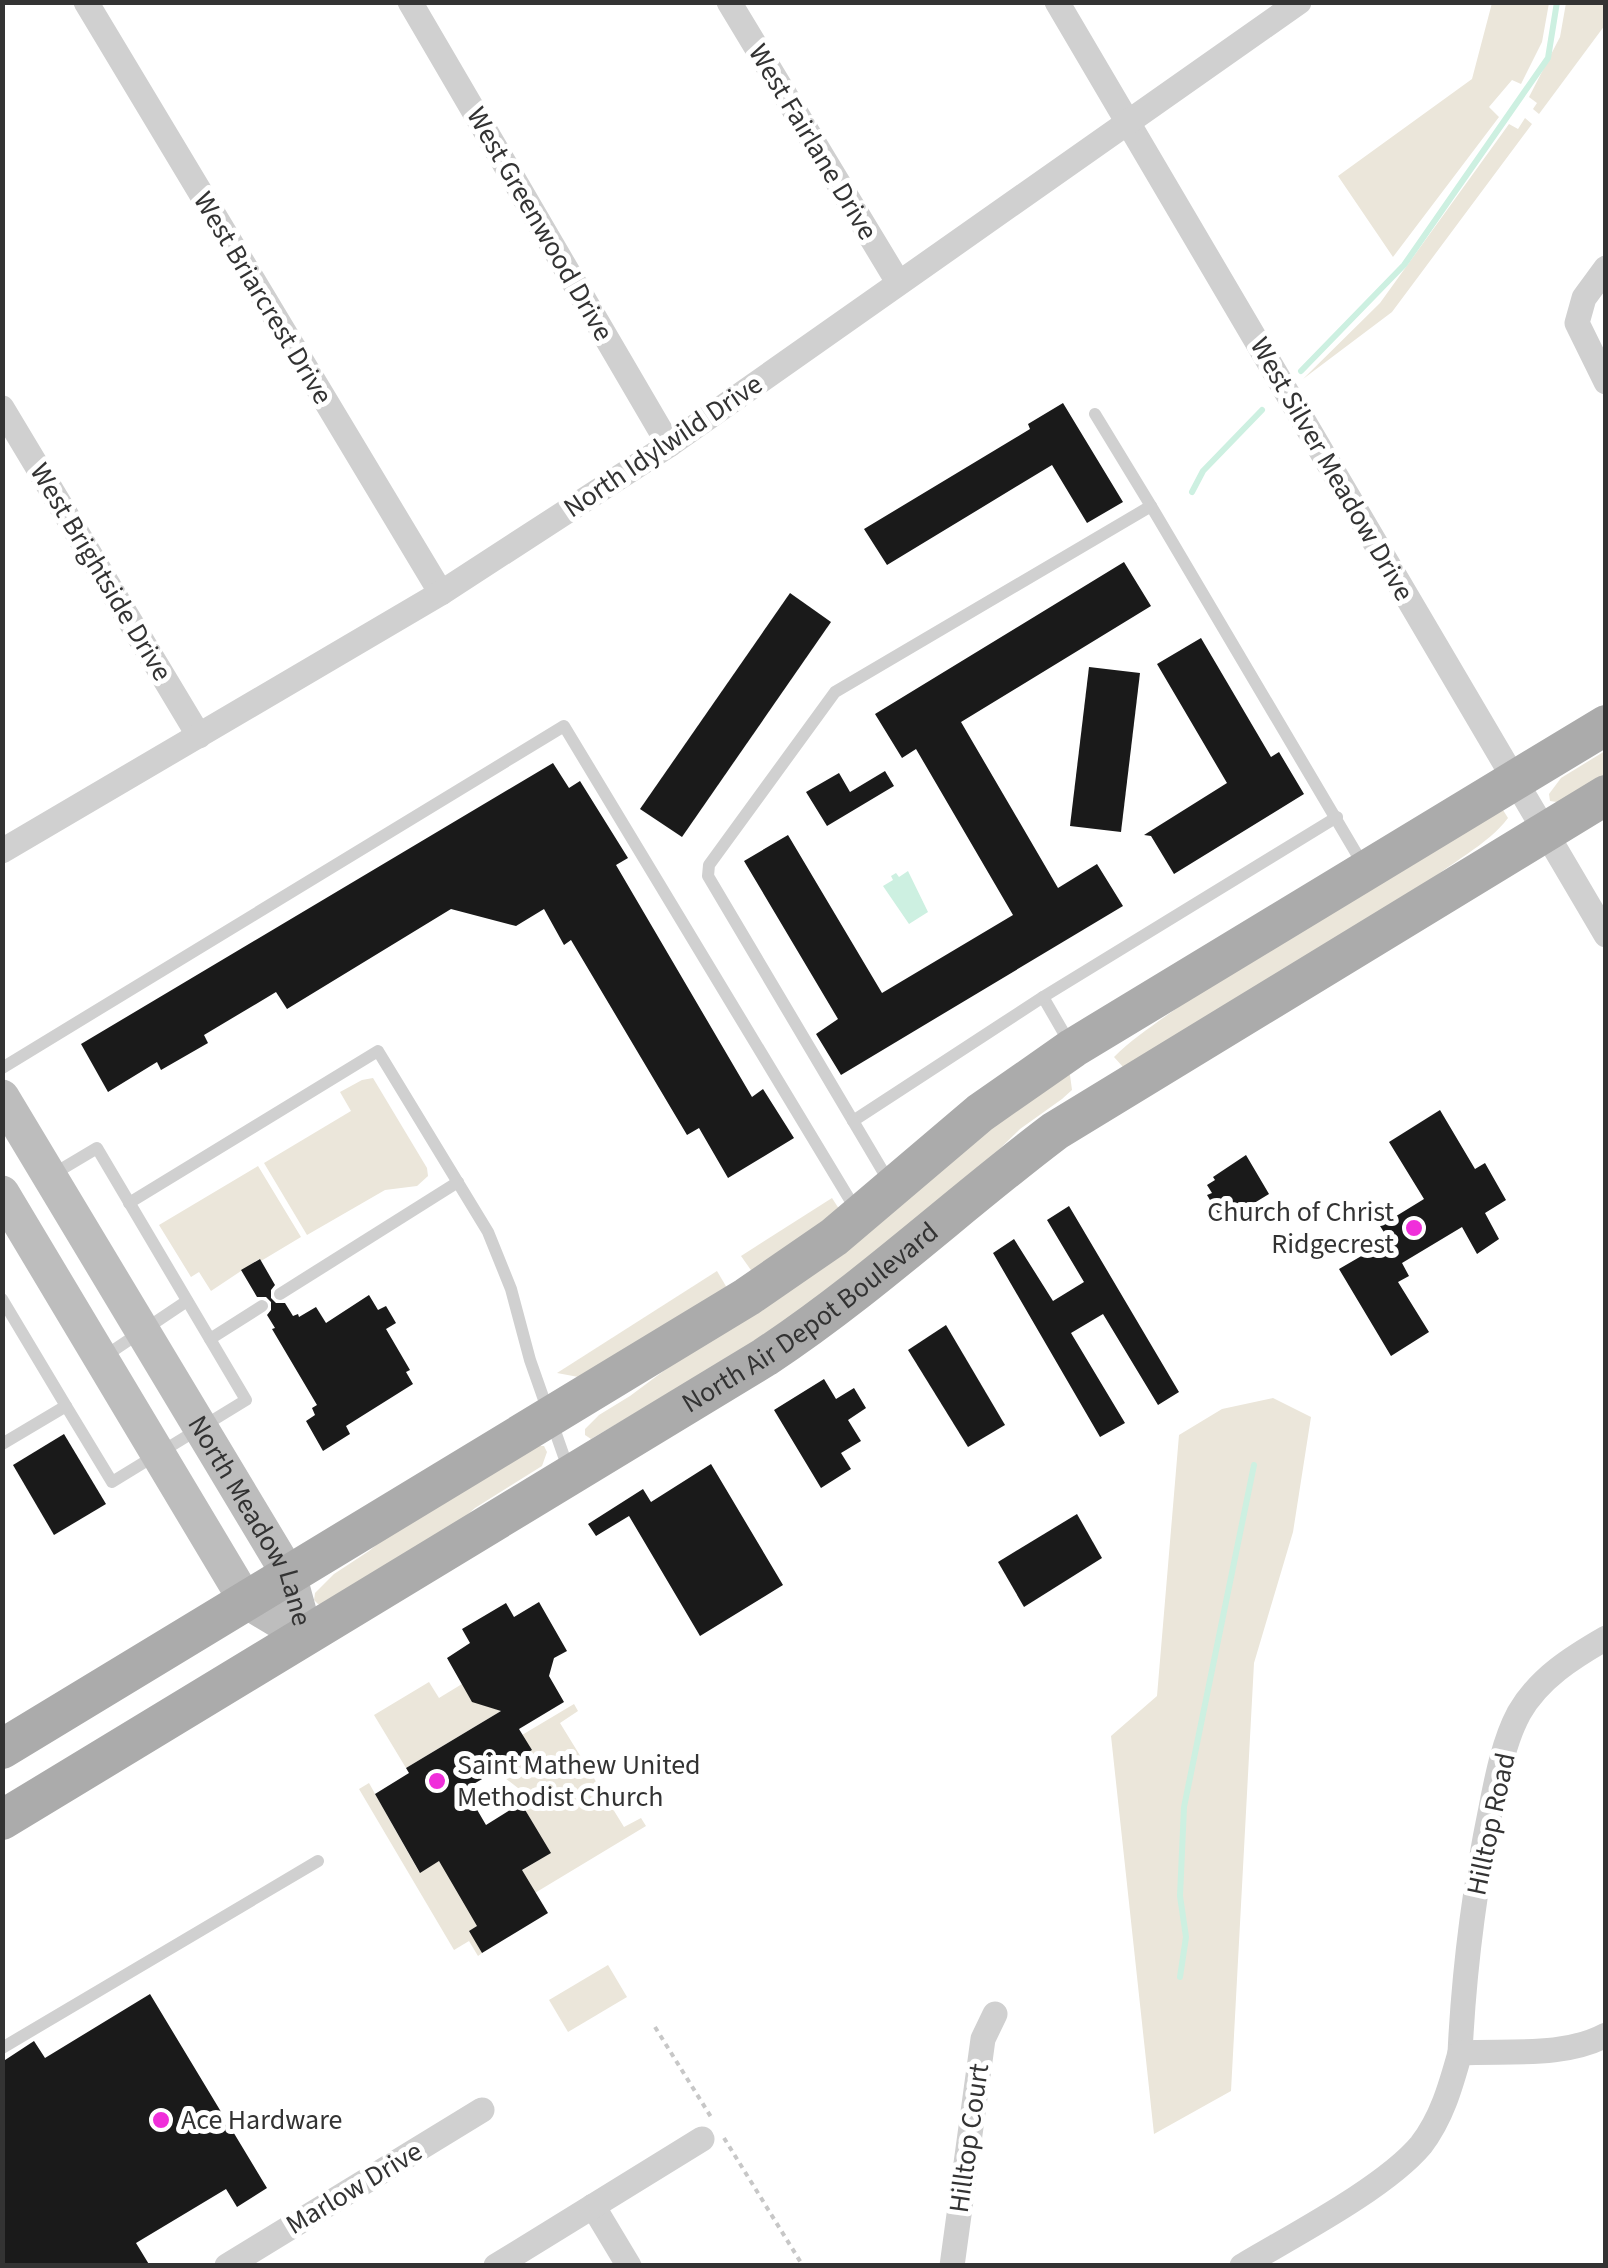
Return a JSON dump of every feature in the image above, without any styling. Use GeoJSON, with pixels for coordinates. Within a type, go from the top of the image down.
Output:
{"type":"FeatureCollection","features":[{"type":"Feature","properties":{"kind":"main road","name":"North Air Depot Boulevard"},"geometry":{"type":"LineString","coordinates":[[2,1749],[747,1298],[860,1216],[980,1113],[1073,1048],[1606,725]]}},
{"type":"Feature","properties":{"kind":"main road","name":"North Air Depot Boulevard"},"geometry":{"type":"LineString","coordinates":[[2,1820],[806,1330],[876,1278],[998,1174],[1103,1099],[1606,796]]}},
{"type":"Feature","properties":{"kind":"main road"},"geometry":{"type":"LineString","coordinates":[[1073,1048],[1103,1099]]}},
{"type":"Feature","properties":{"kind":"street","name":"West Briarcrest Drive"},"geometry":{"type":"LineString","coordinates":[[86,2],[441,594]]}},
{"type":"Feature","properties":{"kind":"street","name":"West Greenwood Drive"},"geometry":{"type":"LineString","coordinates":[[410,2],[670,445]]}},
{"type":"Feature","properties":{"kind":"street","name":"West Fairlane Drive"},"geometry":{"type":"LineString","coordinates":[[729,2],[898,282]]}},
{"type":"Feature","properties":{"kind":"street","name":"West Silver Meadow Drive"},"geometry":{"type":"LineString","coordinates":[[1057,2],[1606,935]]}},
{"type":"Feature","properties":{"kind":"street","name":"North Idylwild Drive"},"geometry":{"type":"LineString","coordinates":[[2,851],[441,594],[670,445],[1299,2]]}},
{"type":"Feature","properties":{"kind":"street"},"geometry":{"type":"LineString","coordinates":[[1606,268],[1584,298],[1576,323],[1606,382]]}},
{"type":"Feature","properties":{"kind":"street","name":"West Brightside Drive"},"geometry":{"type":"LineString","coordinates":[[2,408],[200,736]]}},
{"type":"Feature","properties":{"kind":"street","name":"North Meadow Lane"},"geometry":{"type":"LineString","coordinates":[[2,1097],[289,1575],[306,1636]]}},
{"type":"Feature","properties":{"kind":"street"},"geometry":{"type":"LineString","coordinates":[[2,1152],[47,1172]]}},
{"type":"Feature","properties":{"kind":"street","name":"North Meadow Lane"},"geometry":{"type":"LineString","coordinates":[[3,1194],[246,1601],[306,1636]]}},
{"type":"Feature","properties":{"kind":"street","name":"Hilltop Road"},"geometry":{"type":"LineString","coordinates":[[1242,2266],[1380,2179],[1420,2145],[1440,2116],[1460,2053],[1464,1974],[1499,1767],[1520,1712],[1560,1665],[1606,1638]]}},
{"type":"Feature","properties":{"kind":"street","name":"Hilltop Court"},"geometry":{"type":"LineString","coordinates":[[952,2266],[983,2039],[994,2014]]}},
{"type":"Feature","properties":{"kind":"street"},"geometry":{"type":"LineString","coordinates":[[1460,2053],[1537,2052],[1606,2035]]}},
{"type":"Feature","properties":{"kind":"street","name":"Marlow Drive"},"geometry":{"type":"LineString","coordinates":[[227,2266],[482,2110]]}},
{"type":"Feature","properties":{"kind":"street"},"geometry":{"type":"LineString","coordinates":[[496,2266],[714,2133]]}},
{"type":"Feature","properties":{"kind":"street"},"geometry":{"type":"LineString","coordinates":[[593,2206],[629,2266]]}},
{"type":"Feature","properties":{"kind":"lane"},"geometry":{"type":"LineString","coordinates":[[1095,414],[1367,870]]}},
{"type":"Feature","properties":{"kind":"lane"},"geometry":{"type":"LineString","coordinates":[[892,1187],[708,876],[709,865],[836,692],[1150,506]]}},
{"type":"Feature","properties":{"kind":"lane"},"geometry":{"type":"LineString","coordinates":[[2,1068],[564,726],[860,1216]]}},
{"type":"Feature","properties":{"kind":"lane"},"geometry":{"type":"LineString","coordinates":[[853,1121],[1337,817]]}},
{"type":"Feature","properties":{"kind":"lane"},"geometry":{"type":"LineString","coordinates":[[1044,998],[1073,1048]]}},
{"type":"Feature","properties":{"kind":"lane"},"geometry":{"type":"LineString","coordinates":[[129,1203],[378,1052],[488,1232],[511,1289],[549,1418],[571,1475]]}},
{"type":"Feature","properties":{"kind":"lane"},"geometry":{"type":"LineString","coordinates":[[2,1299],[112,1482],[246,1400],[97,1148],[47,1172]]}},
{"type":"Feature","properties":{"kind":"lane"},"geometry":{"type":"LineString","coordinates":[[280,1294],[458,1182]]}},
{"type":"Feature","properties":{"kind":"lane"},"geometry":{"type":"LineString","coordinates":[[101,1358],[188,1301]]}},
{"type":"Feature","properties":{"kind":"lane"},"geometry":{"type":"LineString","coordinates":[[210,1339],[262,1306]]}},
{"type":"Feature","properties":{"kind":"lane"},"geometry":{"type":"LineString","coordinates":[[2,1444],[66,1406]]}},
{"type":"Feature","properties":{"kind":"lane"},"geometry":{"type":"LineString","coordinates":[[2,2048],[318,1861]]}},
{"type":"Feature","properties":{"kind":"path"},"geometry":{"type":"LineString","coordinates":[[654,2026],[714,2133],[804,2266]]}},
{"type":"Feature","properties":{"kind":"shaded area"},"geometry":{"type":"Polygon","coordinates":[[[1492,3],[1549,3],[1542,42],[1521,84],[1512,80],[1489,107],[1499,117],[1393,257],[1338,176],[1472,79],[1492,3]]]}},
{"type":"Feature","properties":{"kind":"shaded area"},"geometry":{"type":"Polygon","coordinates":[[[1566,3],[1605,3],[1605,25],[1539,114],[1533,109],[1537,103],[1529,97],[1560,37],[1566,3]]]}},
{"type":"Feature","properties":{"kind":"shaded area"},"geometry":{"type":"Polygon","coordinates":[[[1525,118],[1532,124],[1392,312],[1303,379],[1380,303],[1509,124],[1518,129],[1525,118]]]}},
{"type":"Feature","properties":{"kind":"shaded area"},"geometry":{"type":"Polygon","coordinates":[[[1605,751],[1605,779],[1557,802],[1550,801],[1549,794],[1561,778],[1605,751]]]}},
{"type":"Feature","properties":{"kind":"shaded area"},"geometry":{"type":"Polygon","coordinates":[[[1503,810],[1508,818],[1500,828],[1422,887],[1123,1067],[1114,1057],[1204,986],[1503,810]]]}},
{"type":"Feature","properties":{"kind":"shaded area"},"geometry":{"type":"Polygon","coordinates":[[[908,871],[928,912],[909,924],[883,886],[896,873],[899,877],[908,871]]]}},
{"type":"Feature","properties":{"kind":"shaded area"},"geometry":{"type":"Polygon","coordinates":[[[1061,1075],[1070,1075],[1072,1090],[1020,1129],[975,1173],[826,1301],[591,1439],[585,1435],[585,1429],[599,1415],[630,1396],[1061,1075]]]}},
{"type":"Feature","properties":{"kind":"shaded area"},"geometry":{"type":"Polygon","coordinates":[[[373,1078],[427,1168],[428,1176],[417,1186],[385,1190],[307,1235],[264,1163],[351,1111],[340,1092],[373,1078]]]}},
{"type":"Feature","properties":{"kind":"shaded area"},"geometry":{"type":"Polygon","coordinates":[[[258,1166],[301,1237],[211,1291],[199,1272],[191,1277],[159,1225],[258,1166]]]}},
{"type":"Feature","properties":{"kind":"shaded area"},"geometry":{"type":"Polygon","coordinates":[[[832,1198],[843,1215],[753,1273],[741,1256],[832,1198]]]}},
{"type":"Feature","properties":{"kind":"shaded area"},"geometry":{"type":"Polygon","coordinates":[[[717,1271],[727,1288],[589,1379],[557,1373],[717,1271]]]}},
{"type":"Feature","properties":{"kind":"shaded area"},"geometry":{"type":"Polygon","coordinates":[[[1273,1398],[1311,1417],[1293,1532],[1254,1663],[1231,2091],[1154,2134],[1111,1736],[1157,1696],[1179,1435],[1222,1409],[1273,1398]]]}},
{"type":"Feature","properties":{"kind":"shaded area"},"geometry":{"type":"Polygon","coordinates":[[[532,1446],[544,1446],[547,1452],[542,1466],[475,1508],[446,1533],[328,1604],[314,1600],[315,1593],[334,1574],[404,1522],[532,1446]]]}},
{"type":"Feature","properties":{"kind":"shaded area"},"geometry":{"type":"Polygon","coordinates":[[[429,1682],[439,1698],[462,1684],[472,1701],[501,1711],[406,1768],[374,1715],[429,1682]]]}},
{"type":"Feature","properties":{"kind":"shaded area"},"geometry":{"type":"Polygon","coordinates":[[[574,1704],[578,1711],[560,1723],[624,1827],[641,1818],[646,1826],[510,1908],[497,1886],[550,1853],[523,1806],[532,1799],[496,1771],[531,1750],[522,1735],[574,1704]]]}},
{"type":"Feature","properties":{"kind":"shaded area"},"geometry":{"type":"Polygon","coordinates":[[[369,1783],[419,1872],[439,1861],[500,1912],[470,1931],[482,1953],[478,1956],[469,1941],[454,1950],[359,1789],[369,1783]]]}},
{"type":"Feature","properties":{"kind":"shaded area"},"geometry":{"type":"Polygon","coordinates":[[[608,1965],[627,1997],[568,2032],[549,2000],[608,1965]]]}},
{"type":"Feature","properties":{"kind":"building"},"geometry":{"type":"Polygon","coordinates":[[[1063,403],[1123,502],[1087,523],[1052,465],[887,565],[864,529],[1030,429],[1028,424],[1063,403]]]}},
{"type":"Feature","properties":{"kind":"building"},"geometry":{"type":"Polygon","coordinates":[[[1124,562],[1151,606],[961,722],[1058,888],[1097,864],[1123,906],[841,1075],[816,1034],[838,1019],[744,861],[788,835],[882,993],[1013,915],[916,749],[902,758],[875,714],[1124,562]]]}},
{"type":"Feature","properties":{"kind":"building"},"geometry":{"type":"Polygon","coordinates":[[[790,593],[831,622],[682,837],[640,809],[790,593]]]}},
{"type":"Feature","properties":{"kind":"building"},"geometry":{"type":"Polygon","coordinates":[[[1201,638],[1271,757],[1279,752],[1304,794],[1174,874],[1151,836],[1144,835],[1227,783],[1157,664],[1201,638]]]}},
{"type":"Feature","properties":{"kind":"building"},"geometry":{"type":"Polygon","coordinates":[[[1089,667],[1140,673],[1121,832],[1070,826],[1089,667]]]}},
{"type":"Feature","properties":{"kind":"building"},"geometry":{"type":"Polygon","coordinates":[[[553,763],[569,788],[580,781],[628,858],[616,865],[752,1097],[763,1089],[794,1138],[728,1178],[699,1128],[687,1135],[571,940],[564,945],[544,909],[516,926],[451,909],[287,1009],[276,992],[204,1035],[208,1043],[161,1070],[157,1062],[108,1092],[81,1044],[553,763]]]}},
{"type":"Feature","properties":{"kind":"building"},"geometry":{"type":"Polygon","coordinates":[[[885,771],[894,786],[827,826],[806,792],[839,773],[850,792],[885,771]]]}},
{"type":"Feature","properties":{"kind":"building","name":"Church of Christ Ridgecrest"},"geometry":{"type":"Polygon","coordinates":[[[1440,1110],[1475,1169],[1485,1163],[1506,1200],[1485,1213],[1499,1239],[1477,1254],[1462,1227],[1402,1263],[1409,1276],[1398,1282],[1429,1332],[1391,1356],[1339,1269],[1389,1240],[1380,1226],[1424,1199],[1389,1142],[1440,1110]]]}},
{"type":"Feature","properties":{"kind":"building"},"geometry":{"type":"Polygon","coordinates":[[[1246,1155],[1269,1194],[1223,1222],[1207,1195],[1212,1193],[1207,1185],[1246,1155]]]}},
{"type":"Feature","properties":{"kind":"building"},"geometry":{"type":"Polygon","coordinates":[[[1069,1206],[1179,1392],[1158,1405],[1103,1314],[1071,1333],[1125,1423],[1100,1437],[993,1253],[1014,1239],[1053,1301],[1084,1282],[1047,1220],[1069,1206]]]}},
{"type":"Feature","properties":{"kind":"building"},"geometry":{"type":"Polygon","coordinates":[[[260,1259],[275,1285],[271,1298],[276,1303],[285,1303],[293,1316],[299,1317],[316,1307],[326,1323],[369,1295],[378,1310],[386,1306],[396,1323],[386,1329],[410,1370],[406,1372],[413,1384],[346,1426],[350,1434],[323,1451],[306,1421],[315,1415],[312,1408],[317,1405],[272,1329],[275,1328],[267,1315],[271,1302],[266,1297],[257,1297],[241,1270],[260,1259]]]}},
{"type":"Feature","properties":{"kind":"building"},"geometry":{"type":"Polygon","coordinates":[[[946,1325],[1005,1425],[968,1447],[908,1350],[946,1325]]]}},
{"type":"Feature","properties":{"kind":"building"},"geometry":{"type":"Polygon","coordinates":[[[824,1379],[836,1399],[854,1388],[866,1408],[848,1420],[861,1441],[841,1453],[851,1469],[821,1488],[774,1410],[824,1379]]]}},
{"type":"Feature","properties":{"kind":"building"},"geometry":{"type":"Polygon","coordinates":[[[64,1434],[106,1504],[54,1535],[13,1465],[64,1434]]]}},
{"type":"Feature","properties":{"kind":"building"},"geometry":{"type":"Polygon","coordinates":[[[711,1464],[783,1585],[700,1636],[629,1516],[596,1536],[588,1524],[643,1489],[651,1502],[711,1464]]]}},
{"type":"Feature","properties":{"kind":"building"},"geometry":{"type":"Polygon","coordinates":[[[1077,1514],[1102,1558],[1024,1607],[998,1562],[1077,1514]]]}},
{"type":"Feature","properties":{"kind":"building","name":"Saint Mathew United Methodist Church"},"geometry":{"type":"Polygon","coordinates":[[[539,1602],[567,1651],[554,1658],[549,1676],[564,1702],[519,1729],[532,1750],[465,1789],[486,1825],[521,1803],[551,1853],[522,1870],[548,1913],[482,1953],[469,1931],[477,1926],[439,1861],[420,1873],[375,1794],[409,1773],[406,1768],[501,1711],[472,1702],[447,1658],[470,1643],[462,1629],[506,1603],[514,1617],[539,1602]]]}},
{"type":"Feature","properties":{"kind":"building"},"geometry":{"type":"Polygon","coordinates":[[[150,1994],[267,2188],[237,2207],[226,2189],[136,2243],[150,2266],[2,2266],[2,2062],[34,2041],[45,2058],[150,1994]]]}},
{"type":"Feature","properties":{"kind":"waterway"},"geometry":{"type":"LineString","coordinates":[[1301,371],[1404,265],[1548,58],[1557,2]]}},
{"type":"Feature","properties":{"kind":"waterway"},"geometry":{"type":"LineString","coordinates":[[1192,492],[1203,471],[1262,410]]}},
{"type":"Feature","properties":{"kind":"waterway"},"geometry":{"type":"LineString","coordinates":[[1180,1977],[1186,1937],[1180,1896],[1184,1807],[1254,1465]]}},
{"type":"Feature","properties":{"kind":"place","name":"Church of Christ Ridgecrest"},"geometry":{"type":"Point","coordinates":[1414,1228]}},
{"type":"Feature","properties":{"kind":"place","name":"Saint Mathew United Methodist Church"},"geometry":{"type":"Point","coordinates":[437,1781]}},
{"type":"Feature","properties":{"kind":"place","name":"Ace Hardware"},"geometry":{"type":"Point","coordinates":[161,2120]}}]}
